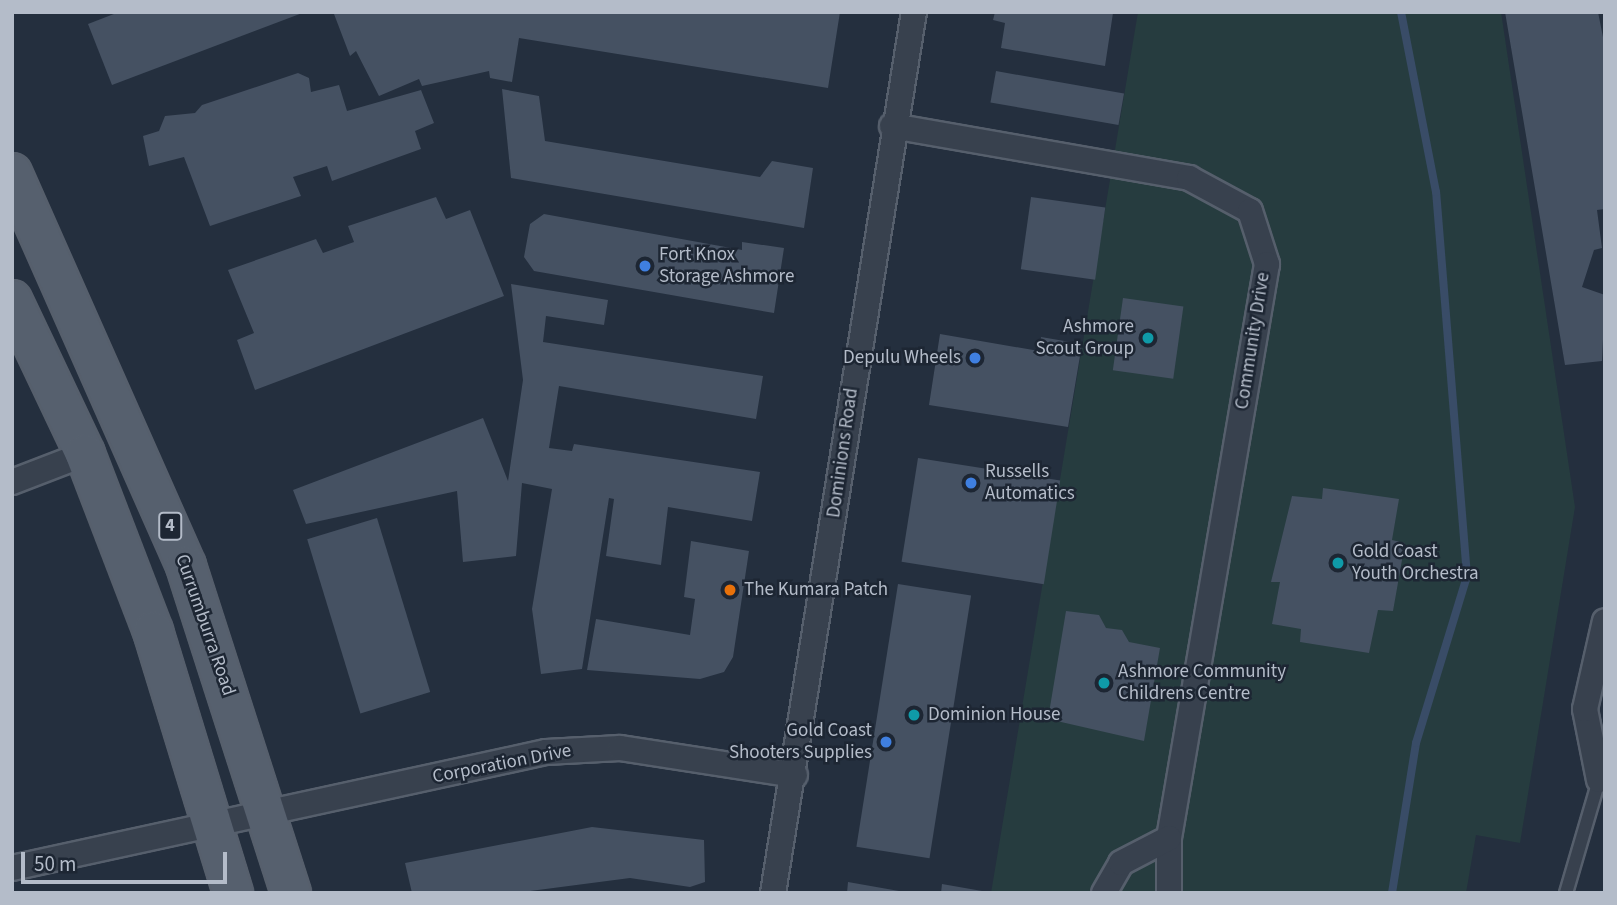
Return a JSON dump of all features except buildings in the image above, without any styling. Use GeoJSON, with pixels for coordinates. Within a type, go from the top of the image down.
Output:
{"type":"FeatureCollection","features":[{"type":"Feature","properties":{"kind":"main road","name":"Currumburra Road"},"geometry":{"type":"LineString","coordinates":[[12,173],[173,533],[269,816],[291,893]]}},
{"type":"Feature","properties":{"kind":"main road"},"geometry":{"type":"LineString","coordinates":[[12,300],[85,454],[153,631],[233,893]]}},
{"type":"Feature","properties":{"kind":"street","name":"Dominions Road"},"geometry":{"type":"LineString","coordinates":[[773,893],[794,775],[892,126],[914,12]]}},
{"type":"Feature","properties":{"kind":"street","name":"Community Drive"},"geometry":{"type":"LineString","coordinates":[[892,126],[1189,178],[1250,211],[1266,264],[1169,838],[1169,893]]}},
{"type":"Feature","properties":{"kind":"street"},"geometry":{"type":"LineString","coordinates":[[12,482],[85,454]]}},
{"type":"Feature","properties":{"kind":"street"},"geometry":{"type":"LineString","coordinates":[[1599,780],[1585,709],[1605,621]]}},
{"type":"Feature","properties":{"kind":"street","name":"Corporation Drive"},"geometry":{"type":"LineString","coordinates":[[12,868],[269,816],[558,751],[634,750],[794,775]]}},
{"type":"Feature","properties":{"kind":"street"},"geometry":{"type":"LineString","coordinates":[[1104,893],[1121,863],[1169,838]]}},
{"type":"Feature","properties":{"kind":"lane"},"geometry":{"type":"LineString","coordinates":[[1566,893],[1599,780]]}},
{"type":"Feature","properties":{"kind":"green space"},"geometry":{"type":"Polygon","coordinates":[[[1138,12],[1501,12],[1575,507],[1520,843],[1476,835],[1466,893],[991,893],[1138,12]]]}},
{"type":"Feature","properties":{"kind":"waterway"},"geometry":{"type":"LineString","coordinates":[[1392,893],[1416,743],[1467,576],[1436,192],[1401,12]]}},
{"type":"Feature","properties":{"kind":"place","name":"Fort Knox Storage Ashmore"},"geometry":{"type":"Point","coordinates":[645,266]}},
{"type":"Feature","properties":{"kind":"place","name":"Ashmore Scout Group"},"geometry":{"type":"Point","coordinates":[1148,338]}},
{"type":"Feature","properties":{"kind":"place","name":"Depulu Wheels"},"geometry":{"type":"Point","coordinates":[975,358]}},
{"type":"Feature","properties":{"kind":"place","name":"Russells Automatics"},"geometry":{"type":"Point","coordinates":[971,483]}},
{"type":"Feature","properties":{"kind":"place","name":"Gold Coast Youth Orchestra"},"geometry":{"type":"Point","coordinates":[1338,563]}},
{"type":"Feature","properties":{"kind":"place","name":"The Kumara Patch"},"geometry":{"type":"Point","coordinates":[730,590]}},
{"type":"Feature","properties":{"kind":"place","name":"Ashmore Community Childrens Centre"},"geometry":{"type":"Point","coordinates":[1104,683]}},
{"type":"Feature","properties":{"kind":"place","name":"Dominion House"},"geometry":{"type":"Point","coordinates":[914,715]}},
{"type":"Feature","properties":{"kind":"place","name":"Gold Coast Shooters Supplies"},"geometry":{"type":"Point","coordinates":[886,742]}}]}
